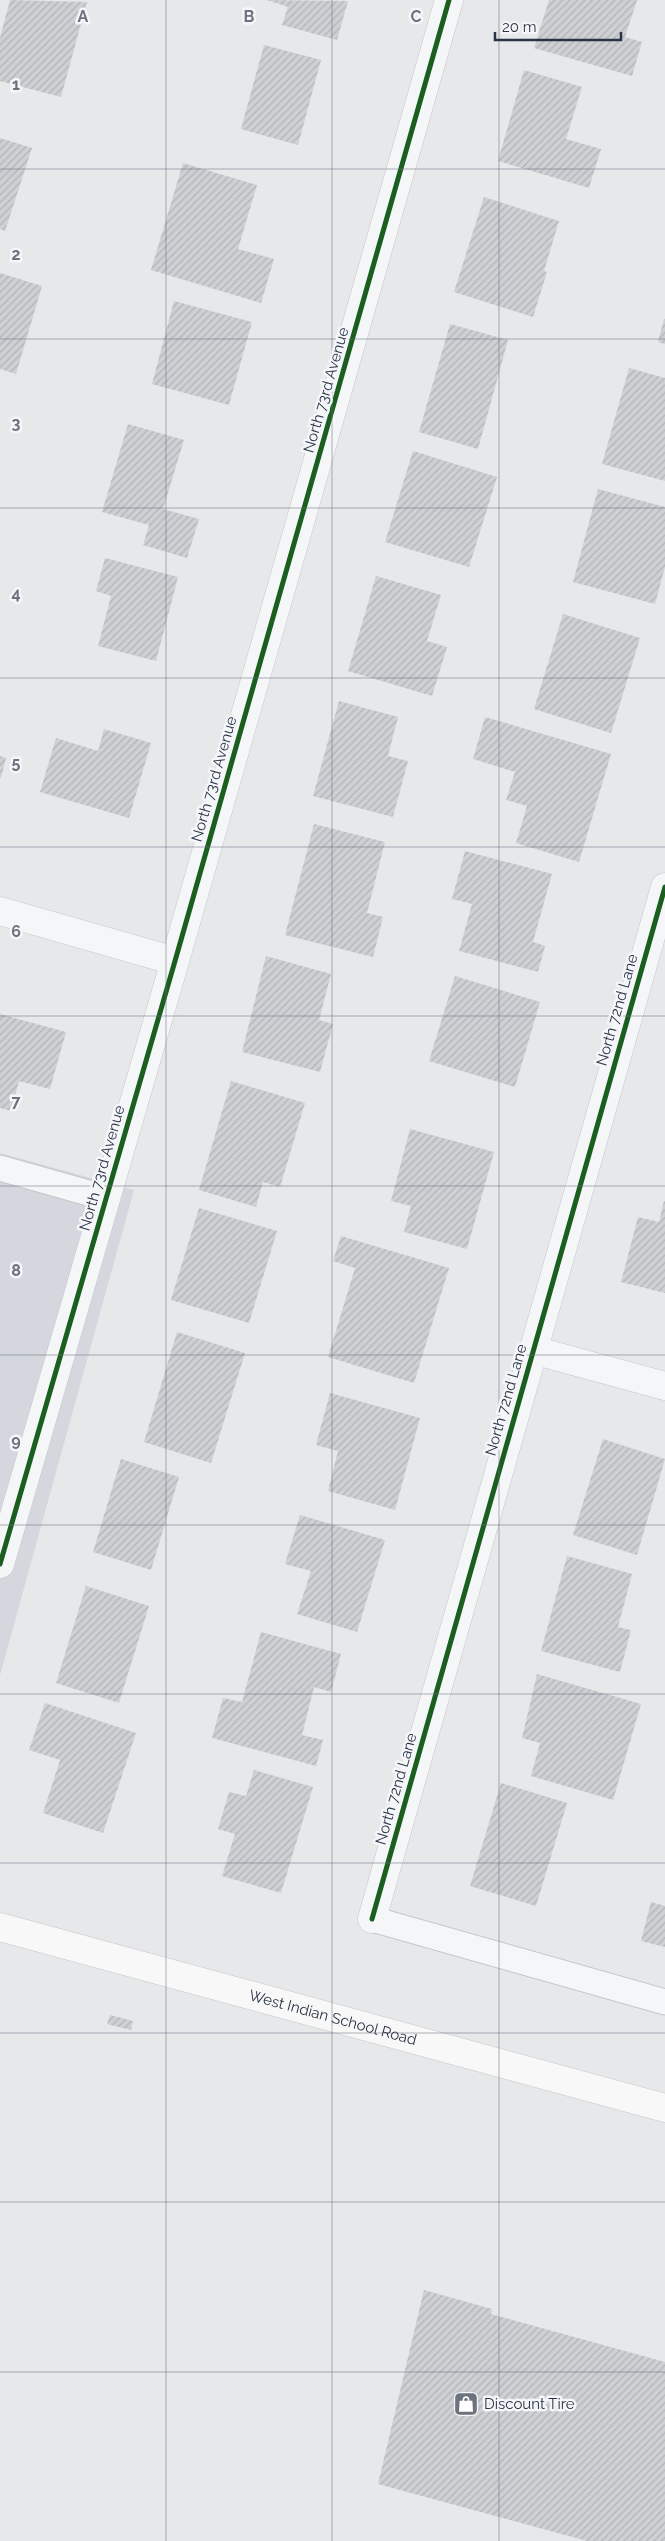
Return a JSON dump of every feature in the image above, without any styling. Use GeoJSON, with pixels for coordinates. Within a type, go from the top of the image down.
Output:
{"type":"FeatureCollection","features":[{"type":"Feature","properties":{"kind":"main road","name":"West Indian School Road"},"geometry":{"type":"LineString","coordinates":[[0,1927],[665,2108]]}},
{"type":"Feature","properties":{"kind":"street","name":"North 73rd Avenue"},"geometry":{"type":"LineString","coordinates":[[0,1564],[175,961],[449,0]]}},
{"type":"Feature","properties":{"kind":"street","name":"North 72nd Lane"},"geometry":{"type":"LineString","coordinates":[[372,1920],[663,904]]}},
{"type":"Feature","properties":{"kind":"street"},"geometry":{"type":"LineString","coordinates":[[0,911],[175,961]]}},
{"type":"Feature","properties":{"kind":"street"},"geometry":{"type":"LineString","coordinates":[[534,1350],[665,1386]]}},
{"type":"Feature","properties":{"kind":"lane"},"geometry":{"type":"LineString","coordinates":[[0,1168],[106,1198]]}},
{"type":"Feature","properties":{"kind":"lane"},"geometry":{"type":"LineString","coordinates":[[372,1920],[665,2002]]}},
{"type":"Feature","properties":{"kind":"shaded area"},"geometry":{"type":"Polygon","coordinates":[[[0,1153],[134,1190],[0,1675],[0,1153]]]}},
{"type":"Feature","properties":{"kind":"building"},"geometry":{"type":"Polygon","coordinates":[[[10,0],[87,2],[61,97],[0,81],[0,38],[10,0]]]}},
{"type":"Feature","properties":{"kind":"building"},"geometry":{"type":"Polygon","coordinates":[[[267,0],[348,1],[337,40],[282,25],[288,7],[267,0]]]}},
{"type":"Feature","properties":{"kind":"building"},"geometry":{"type":"Polygon","coordinates":[[[549,0],[637,0],[625,37],[642,42],[632,76],[534,48],[549,0]]]}},
{"type":"Feature","properties":{"kind":"building"},"geometry":{"type":"Polygon","coordinates":[[[264,45],[321,60],[298,145],[241,129],[264,45]]]}},
{"type":"Feature","properties":{"kind":"building"},"geometry":{"type":"Polygon","coordinates":[[[524,70],[582,87],[566,139],[601,149],[589,188],[498,161],[524,70]]]}},
{"type":"Feature","properties":{"kind":"building"},"geometry":{"type":"Polygon","coordinates":[[[0,138],[32,148],[5,231],[0,229],[0,138]]]}},
{"type":"Feature","properties":{"kind":"building"},"geometry":{"type":"Polygon","coordinates":[[[183,163],[257,185],[238,249],[274,259],[261,303],[151,270],[183,163]]]}},
{"type":"Feature","properties":{"kind":"building"},"geometry":{"type":"Polygon","coordinates":[[[484,197],[559,221],[544,271],[547,272],[533,317],[454,292],[484,197]]]}},
{"type":"Feature","properties":{"kind":"building"},"geometry":{"type":"Polygon","coordinates":[[[0,273],[42,286],[16,374],[0,369],[0,273]]]}},
{"type":"Feature","properties":{"kind":"building"},"geometry":{"type":"Polygon","coordinates":[[[174,301],[252,322],[229,405],[152,384],[174,301]]]}},
{"type":"Feature","properties":{"kind":"building"},"geometry":{"type":"Polygon","coordinates":[[[665,319],[665,344],[658,342],[665,319]]]}},
{"type":"Feature","properties":{"kind":"building"},"geometry":{"type":"Polygon","coordinates":[[[450,324],[508,340],[478,449],[419,432],[450,324]]]}},
{"type":"Feature","properties":{"kind":"building"},"geometry":{"type":"Polygon","coordinates":[[[629,368],[665,378],[665,481],[602,464],[629,368]]]}},
{"type":"Feature","properties":{"kind":"building"},"geometry":{"type":"Polygon","coordinates":[[[128,424],[184,440],[163,509],[199,519],[187,558],[143,545],[149,525],[102,512],[128,424]]]}},
{"type":"Feature","properties":{"kind":"building"},"geometry":{"type":"Polygon","coordinates":[[[413,451],[497,477],[469,567],[385,542],[413,451]]]}},
{"type":"Feature","properties":{"kind":"building"},"geometry":{"type":"Polygon","coordinates":[[[598,489],[665,507],[665,567],[655,604],[573,582],[598,489]]]}},
{"type":"Feature","properties":{"kind":"building"},"geometry":{"type":"Polygon","coordinates":[[[105,558],[178,577],[156,661],[98,646],[111,596],[96,591],[105,558]]]}},
{"type":"Feature","properties":{"kind":"building"},"geometry":{"type":"Polygon","coordinates":[[[376,576],[441,595],[427,641],[447,647],[432,696],[348,671],[376,576]]]}},
{"type":"Feature","properties":{"kind":"building"},"geometry":{"type":"Polygon","coordinates":[[[563,614],[640,638],[611,733],[534,709],[563,614]]]}},
{"type":"Feature","properties":{"kind":"building"},"geometry":{"type":"Polygon","coordinates":[[[339,701],[398,717],[388,756],[408,761],[393,817],[313,796],[339,701]]]}},
{"type":"Feature","properties":{"kind":"building"},"geometry":{"type":"Polygon","coordinates":[[[485,717],[611,754],[579,862],[516,843],[527,806],[506,800],[515,772],[473,759],[485,717]]]}},
{"type":"Feature","properties":{"kind":"building"},"geometry":{"type":"Polygon","coordinates":[[[104,729],[151,743],[129,818],[40,792],[56,738],[98,751],[104,729]]]}},
{"type":"Feature","properties":{"kind":"building"},"geometry":{"type":"Polygon","coordinates":[[[0,756],[6,758],[1,778],[0,778],[0,756]]]}},
{"type":"Feature","properties":{"kind":"building"},"geometry":{"type":"Polygon","coordinates":[[[314,824],[385,842],[367,913],[383,917],[373,957],[285,935],[314,824]]]}},
{"type":"Feature","properties":{"kind":"building"},"geometry":{"type":"Polygon","coordinates":[[[465,851],[552,874],[533,942],[545,946],[538,972],[459,951],[472,904],[452,899],[465,851]]]}},
{"type":"Feature","properties":{"kind":"building"},"geometry":{"type":"Polygon","coordinates":[[[266,956],[331,974],[319,1020],[333,1024],[320,1072],[242,1052],[266,956]]]}},
{"type":"Feature","properties":{"kind":"building"},"geometry":{"type":"Polygon","coordinates":[[[455,976],[540,1002],[515,1087],[429,1061],[455,976]]]}},
{"type":"Feature","properties":{"kind":"building"},"geometry":{"type":"Polygon","coordinates":[[[0,1014],[66,1032],[50,1089],[19,1081],[11,1111],[0,1108],[0,1014]]]}},
{"type":"Feature","properties":{"kind":"building"},"geometry":{"type":"Polygon","coordinates":[[[231,1081],[305,1103],[280,1187],[263,1182],[256,1207],[199,1190],[231,1081]]]}},
{"type":"Feature","properties":{"kind":"building"},"geometry":{"type":"Polygon","coordinates":[[[410,1129],[494,1152],[467,1249],[404,1232],[411,1206],[391,1201],[410,1129]]]}},
{"type":"Feature","properties":{"kind":"building"},"geometry":{"type":"Polygon","coordinates":[[[664,1201],[665,1293],[621,1282],[638,1217],[659,1222],[664,1201]]]}},
{"type":"Feature","properties":{"kind":"building"},"geometry":{"type":"Polygon","coordinates":[[[199,1208],[277,1231],[249,1323],[171,1300],[199,1208]]]}},
{"type":"Feature","properties":{"kind":"building"},"geometry":{"type":"Polygon","coordinates":[[[341,1236],[449,1268],[414,1383],[328,1357],[355,1268],[333,1261],[341,1236]]]}},
{"type":"Feature","properties":{"kind":"building"},"geometry":{"type":"Polygon","coordinates":[[[177,1332],[245,1353],[211,1463],[144,1442],[177,1332]]]}},
{"type":"Feature","properties":{"kind":"building"},"geometry":{"type":"Polygon","coordinates":[[[330,1393],[420,1418],[395,1510],[328,1491],[338,1451],[316,1445],[330,1393]]]}},
{"type":"Feature","properties":{"kind":"building"},"geometry":{"type":"Polygon","coordinates":[[[603,1439],[665,1459],[637,1555],[573,1535],[603,1439]]]}},
{"type":"Feature","properties":{"kind":"building"},"geometry":{"type":"Polygon","coordinates":[[[121,1459],[179,1477],[151,1570],[93,1552],[121,1459]]]}},
{"type":"Feature","properties":{"kind":"building"},"geometry":{"type":"Polygon","coordinates":[[[300,1515],[385,1540],[357,1632],[297,1614],[311,1571],[285,1564],[300,1515]]]}},
{"type":"Feature","properties":{"kind":"building"},"geometry":{"type":"Polygon","coordinates":[[[567,1556],[632,1574],[618,1627],[631,1630],[620,1672],[541,1651],[567,1556]]]}},
{"type":"Feature","properties":{"kind":"building"},"geometry":{"type":"Polygon","coordinates":[[[86,1586],[149,1606],[119,1703],[56,1683],[86,1586]]]}},
{"type":"Feature","properties":{"kind":"building"},"geometry":{"type":"Polygon","coordinates":[[[261,1632],[341,1654],[331,1692],[314,1687],[302,1735],[323,1740],[316,1766],[212,1738],[223,1698],[242,1702],[261,1632]]]}},
{"type":"Feature","properties":{"kind":"building"},"geometry":{"type":"Polygon","coordinates":[[[537,1674],[641,1704],[613,1800],[531,1776],[540,1743],[522,1738],[537,1674]]]}},
{"type":"Feature","properties":{"kind":"building"},"geometry":{"type":"Polygon","coordinates":[[[45,1703],[136,1733],[103,1833],[43,1813],[60,1760],[29,1750],[45,1703]]]}},
{"type":"Feature","properties":{"kind":"building"},"geometry":{"type":"Polygon","coordinates":[[[254,1770],[313,1787],[281,1893],[222,1876],[235,1834],[218,1829],[229,1792],[246,1796],[254,1770]]]}},
{"type":"Feature","properties":{"kind":"building"},"geometry":{"type":"Polygon","coordinates":[[[501,1783],[567,1803],[536,1906],[470,1886],[501,1783]]]}},
{"type":"Feature","properties":{"kind":"building"},"geometry":{"type":"Polygon","coordinates":[[[651,1902],[665,1906],[665,1947],[641,1941],[651,1902]]]}},
{"type":"Feature","properties":{"kind":"building"},"geometry":{"type":"Polygon","coordinates":[[[110,2015],[133,2021],[131,2030],[107,2024],[110,2015]]]}},
{"type":"Feature","properties":{"kind":"building"},"geometry":{"type":"Polygon","coordinates":[[[424,2290],[492,2309],[491,2314],[665,2362],[665,2541],[587,2541],[378,2484],[424,2290]]]}},
{"type":"Feature","properties":{"kind":"cycle path"},"geometry":{"type":"LineString","coordinates":[[0,1564],[175,961],[449,0]]}},
{"type":"Feature","properties":{"kind":"cycle path"},"geometry":{"type":"LineString","coordinates":[[372,1919],[665,887]]}},
{"type":"Feature","properties":{"kind":"place","name":"Discount Tire"},"geometry":{"type":"Point","coordinates":[466,2404]}}]}
